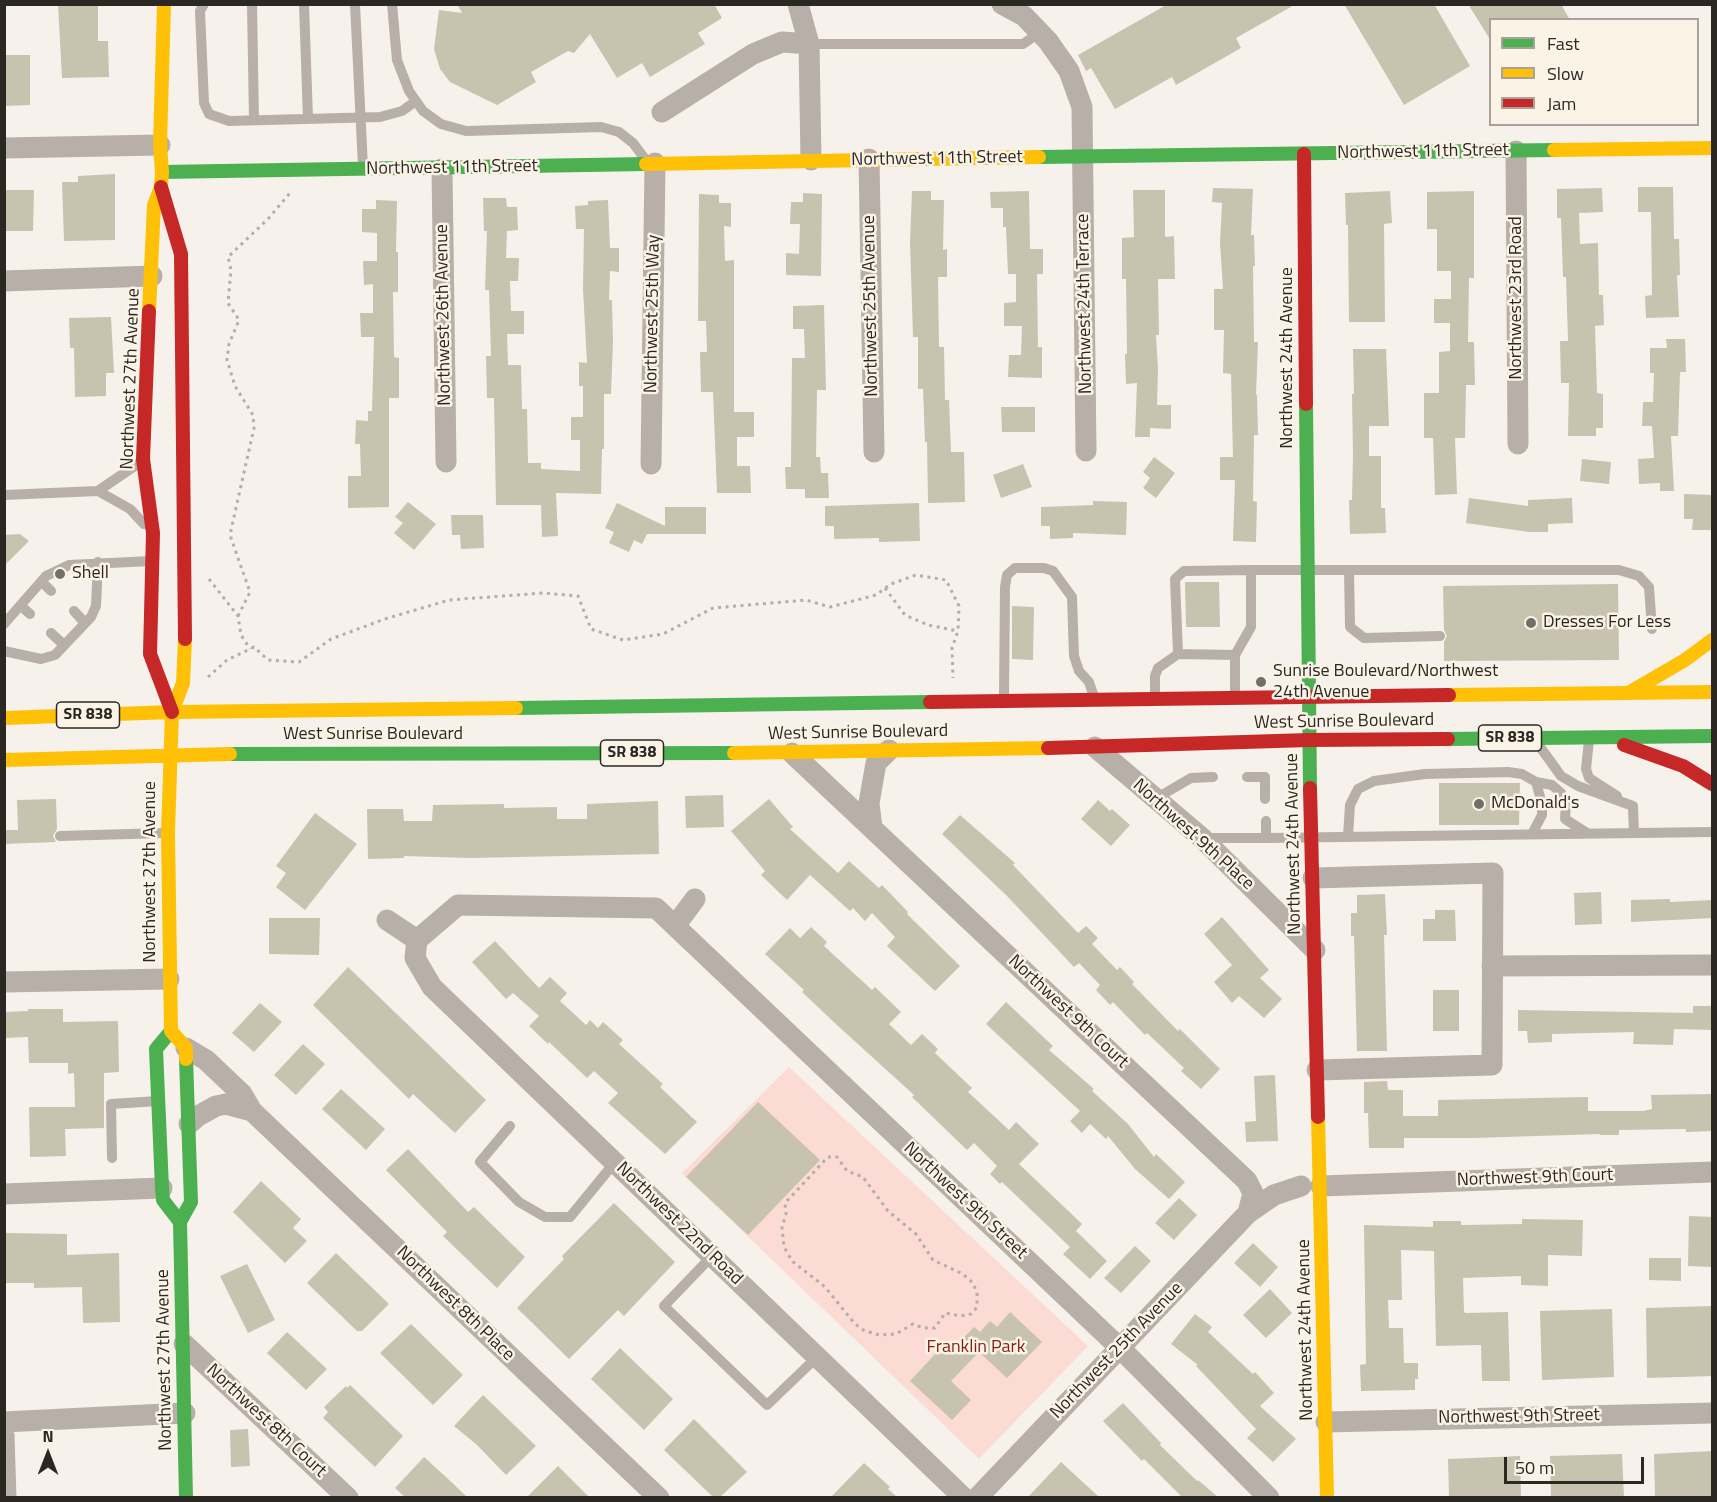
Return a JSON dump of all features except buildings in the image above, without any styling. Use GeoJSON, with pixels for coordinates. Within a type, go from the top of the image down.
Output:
{"type":"FeatureCollection","features":[{"type":"Feature","properties":{"kind":"street","name":"Northwest 27th Avenue"},"geometry":{"type":"LineString","coordinates":[[164,4],[160,145],[162,172],[161,187],[154,205],[143,459],[153,533],[150,654],[172,712]]}},
{"type":"Feature","properties":{"kind":"street"},"geometry":{"type":"LineString","coordinates":[[798,4],[809,44],[811,160]]}},
{"type":"Feature","properties":{"kind":"street","name":"Northwest 24th Terrace"},"geometry":{"type":"LineString","coordinates":[[1002,4],[1024,16],[1048,41],[1069,71],[1082,107],[1086,451]]}},
{"type":"Feature","properties":{"kind":"street"},"geometry":{"type":"LineString","coordinates":[[662,112],[753,54],[783,42],[809,44]]}},
{"type":"Feature","properties":{"kind":"street"},"geometry":{"type":"LineString","coordinates":[[4,148],[160,145]]}},
{"type":"Feature","properties":{"kind":"street","name":"Northwest 11th Street"},"geometry":{"type":"LineString","coordinates":[[162,172],[442,169],[869,159],[1713,148]]}},
{"type":"Feature","properties":{"kind":"street","name":"Northwest 23rd Road"},"geometry":{"type":"LineString","coordinates":[[1516,151],[1518,444]]}},
{"type":"Feature","properties":{"kind":"street","name":"Northwest 24th Avenue"},"geometry":{"type":"LineString","coordinates":[[1304,154],[1309,740],[1317,1070],[1311,1186],[1326,1422],[1327,1497]]}},
{"type":"Feature","properties":{"kind":"street","name":"Northwest 25th Avenue"},"geometry":{"type":"LineString","coordinates":[[869,159],[874,452]]}},
{"type":"Feature","properties":{"kind":"street","name":"Northwest 25th Way"},"geometry":{"type":"LineString","coordinates":[[651,464],[652,163]]}},
{"type":"Feature","properties":{"kind":"street","name":"Northwest 26th Avenue"},"geometry":{"type":"LineString","coordinates":[[442,169],[446,462]]}},
{"type":"Feature","properties":{"kind":"street","name":"Northwest 27th Avenue"},"geometry":{"type":"LineString","coordinates":[[161,187],[182,254],[183,320],[186,627],[183,683],[172,712],[170,754],[168,833],[171,1031]]}},
{"type":"Feature","properties":{"kind":"street"},"geometry":{"type":"LineString","coordinates":[[4,281],[152,276]]}},
{"type":"Feature","properties":{"kind":"street"},"geometry":{"type":"LineString","coordinates":[[1628,694],[1685,660],[1713,640]]}},
{"type":"Feature","properties":{"kind":"street","name":"West Sunrise Boulevard"},"geometry":{"type":"LineString","coordinates":[[4,718],[172,712],[1713,692]]}},
{"type":"Feature","properties":{"kind":"street","name":"West Sunrise Boulevard"},"geometry":{"type":"LineString","coordinates":[[4,760],[170,754],[792,753],[1309,740],[1713,736]]}},
{"type":"Feature","properties":{"kind":"street"},"geometry":{"type":"LineString","coordinates":[[1596,737],[1683,766],[1713,784]]}},
{"type":"Feature","properties":{"kind":"street","name":"Northwest 9th Place"},"geometry":{"type":"LineString","coordinates":[[1095,747],[1202,838],[1315,950]]}},
{"type":"Feature","properties":{"kind":"street"},"geometry":{"type":"LineString","coordinates":[[872,828],[869,803],[876,763],[889,750]]}},
{"type":"Feature","properties":{"kind":"street","name":"Northwest 9th Court"},"geometry":{"type":"LineString","coordinates":[[792,753],[872,828],[1249,1198],[1275,1195],[1311,1186],[1713,1172]]}},
{"type":"Feature","properties":{"kind":"street"},"geometry":{"type":"LineString","coordinates":[[1313,878],[1493,873],[1492,1065],[1317,1070]]}},
{"type":"Feature","properties":{"kind":"street"},"geometry":{"type":"LineString","coordinates":[[675,926],[695,899]]}},
{"type":"Feature","properties":{"kind":"street","name":"Northwest 9th Street"},"geometry":{"type":"LineString","coordinates":[[417,940],[458,905],[656,908],[1120,1348],[1269,1497]]}},
{"type":"Feature","properties":{"kind":"street"},"geometry":{"type":"LineString","coordinates":[[387,920],[417,940]]}},
{"type":"Feature","properties":{"kind":"street","name":"Northwest 22nd Road"},"geometry":{"type":"LineString","coordinates":[[417,940],[415,958],[432,987],[964,1497]]}},
{"type":"Feature","properties":{"kind":"street"},"geometry":{"type":"LineString","coordinates":[[1492,966],[1713,965]]}},
{"type":"Feature","properties":{"kind":"street"},"geometry":{"type":"LineString","coordinates":[[4,982],[169,979]]}},
{"type":"Feature","properties":{"kind":"street"},"geometry":{"type":"LineString","coordinates":[[180,1222],[163,1200],[156,1049],[171,1031],[186,1048]]}},
{"type":"Feature","properties":{"kind":"street","name":"Northwest 27th Avenue"},"geometry":{"type":"LineString","coordinates":[[186,1048],[191,1202],[180,1222],[186,1497]]}},
{"type":"Feature","properties":{"kind":"street","name":"Northwest 8th Place"},"geometry":{"type":"LineString","coordinates":[[186,1048],[206,1060],[228,1080],[242,1094],[252,1111],[659,1497]]}},
{"type":"Feature","properties":{"kind":"street"},"geometry":{"type":"LineString","coordinates":[[189,1124],[216,1106],[226,1104],[252,1111]]}},
{"type":"Feature","properties":{"kind":"street"},"geometry":{"type":"LineString","coordinates":[[1249,1198],[1271,1185],[1311,1186]]}},
{"type":"Feature","properties":{"kind":"street"},"geometry":{"type":"LineString","coordinates":[[4,1194],[162,1188]]}},
{"type":"Feature","properties":{"kind":"street","name":"Northwest 25th Avenue"},"geometry":{"type":"LineString","coordinates":[[977,1497],[1120,1348],[1249,1198]]}},
{"type":"Feature","properties":{"kind":"street","name":"Northwest 8th Court"},"geometry":{"type":"LineString","coordinates":[[184,1344],[348,1497]]}},
{"type":"Feature","properties":{"kind":"street"},"geometry":{"type":"LineString","coordinates":[[4,1422],[185,1413]]}},
{"type":"Feature","properties":{"kind":"street","name":"Northwest 9th Street"},"geometry":{"type":"LineString","coordinates":[[1326,1422],[1713,1413]]}},
{"type":"Feature","properties":{"kind":"street"},"geometry":{"type":"LineString","coordinates":[[4,1435],[6,1497]]}},
{"type":"Feature","properties":{"kind":"lane"},"geometry":{"type":"LineString","coordinates":[[204,4],[200,11],[204,103],[209,114],[229,121],[380,117],[402,111],[416,101]]}},
{"type":"Feature","properties":{"kind":"lane"},"geometry":{"type":"LineString","coordinates":[[252,4],[254,120]]}},
{"type":"Feature","properties":{"kind":"lane"},"geometry":{"type":"LineString","coordinates":[[304,4],[308,119]]}},
{"type":"Feature","properties":{"kind":"lane"},"geometry":{"type":"LineString","coordinates":[[355,4],[363,170]]}},
{"type":"Feature","properties":{"kind":"lane"},"geometry":{"type":"LineString","coordinates":[[392,4],[397,60],[409,91],[423,111],[441,124],[466,131],[602,127],[619,132],[652,163]]}},
{"type":"Feature","properties":{"kind":"lane"},"geometry":{"type":"LineString","coordinates":[[809,44],[1023,44],[1039,33]]}},
{"type":"Feature","properties":{"kind":"lane"},"geometry":{"type":"LineString","coordinates":[[4,495],[98,491],[131,470],[143,459]]}},
{"type":"Feature","properties":{"kind":"lane"},"geometry":{"type":"LineString","coordinates":[[98,491],[130,509],[153,533]]}},
{"type":"Feature","properties":{"kind":"lane"},"geometry":{"type":"LineString","coordinates":[[10,624],[21,606],[46,576],[61,575],[69,565],[152,561]]}},
{"type":"Feature","properties":{"kind":"lane"},"geometry":{"type":"LineString","coordinates":[[4,651],[41,659],[55,655],[85,623],[96,606],[98,562]]}},
{"type":"Feature","properties":{"kind":"lane"},"geometry":{"type":"LineString","coordinates":[[1004,701],[1005,587],[1008,575],[1015,568],[1044,568],[1053,571],[1072,597],[1074,656],[1079,671],[1089,682],[1095,700]]}},
{"type":"Feature","properties":{"kind":"lane"},"geometry":{"type":"LineString","coordinates":[[1235,699],[1235,655],[1251,627],[1251,570]]}},
{"type":"Feature","properties":{"kind":"lane"},"geometry":{"type":"LineString","coordinates":[[1349,570],[1350,627],[1364,638],[1440,636]]}},
{"type":"Feature","properties":{"kind":"lane"},"geometry":{"type":"LineString","coordinates":[[1178,654],[1175,579],[1184,571],[1619,570],[1639,576],[1649,587],[1652,628]]}},
{"type":"Feature","properties":{"kind":"lane"},"geometry":{"type":"LineString","coordinates":[[42,582],[51,591]]}},
{"type":"Feature","properties":{"kind":"lane"},"geometry":{"type":"LineString","coordinates":[[86,597],[96,606]]}},
{"type":"Feature","properties":{"kind":"lane"},"geometry":{"type":"LineString","coordinates":[[21,606],[30,614]]}},
{"type":"Feature","properties":{"kind":"lane"},"geometry":{"type":"LineString","coordinates":[[74,611],[85,623]]}},
{"type":"Feature","properties":{"kind":"lane"},"geometry":{"type":"LineString","coordinates":[[51,633],[64,645]]}},
{"type":"Feature","properties":{"kind":"lane"},"geometry":{"type":"LineString","coordinates":[[38,648],[48,657]]}},
{"type":"Feature","properties":{"kind":"lane"},"geometry":{"type":"LineString","coordinates":[[1155,700],[1155,676],[1158,668],[1178,654],[1235,655]]}},
{"type":"Feature","properties":{"kind":"lane"},"geometry":{"type":"LineString","coordinates":[[1533,737],[1561,776],[1578,786],[1633,806]]}},
{"type":"Feature","properties":{"kind":"lane"},"geometry":{"type":"LineString","coordinates":[[1596,737],[1586,768],[1589,777],[1633,806]]}},
{"type":"Feature","properties":{"kind":"lane"},"geometry":{"type":"LineString","coordinates":[[1348,837],[1350,804],[1358,789],[1374,781],[1425,774],[1508,772],[1522,774],[1536,782],[1552,785],[1561,793],[1566,803],[1565,819],[1551,834]]}},
{"type":"Feature","properties":{"kind":"lane"},"geometry":{"type":"LineString","coordinates":[[1155,800],[1191,778],[1213,777]]}},
{"type":"Feature","properties":{"kind":"lane"},"geometry":{"type":"LineString","coordinates":[[1247,777],[1265,777],[1265,799]]}},
{"type":"Feature","properties":{"kind":"lane"},"geometry":{"type":"LineString","coordinates":[[1532,834],[1542,815],[1542,804],[1536,782]]}},
{"type":"Feature","properties":{"kind":"lane"},"geometry":{"type":"LineString","coordinates":[[1633,806],[1634,833]]}},
{"type":"Feature","properties":{"kind":"lane"},"geometry":{"type":"LineString","coordinates":[[1565,819],[1588,833]]}},
{"type":"Feature","properties":{"kind":"lane"},"geometry":{"type":"LineString","coordinates":[[1266,821],[1266,838]]}},
{"type":"Feature","properties":{"kind":"lane"},"geometry":{"type":"LineString","coordinates":[[1202,838],[1713,832]]}},
{"type":"Feature","properties":{"kind":"lane"},"geometry":{"type":"LineString","coordinates":[[60,836],[168,833]]}},
{"type":"Feature","properties":{"kind":"lane"},"geometry":{"type":"LineString","coordinates":[[112,1158],[111,1104],[158,1101]]}},
{"type":"Feature","properties":{"kind":"lane"},"geometry":{"type":"LineString","coordinates":[[510,1126],[480,1162],[519,1202],[545,1217],[570,1217],[615,1162]]}},
{"type":"Feature","properties":{"kind":"lane"},"geometry":{"type":"LineString","coordinates":[[712,1256],[664,1306],[767,1406],[817,1357]]}},
{"type":"Feature","properties":{"kind":"path"},"geometry":{"type":"LineString","coordinates":[[238,616],[250,592],[231,538],[231,530],[254,428],[254,415],[235,386],[227,360],[229,344],[239,320],[228,303],[231,270],[228,257],[286,201],[293,189]]}},
{"type":"Feature","properties":{"kind":"path"},"geometry":{"type":"LineString","coordinates":[[204,573],[238,616],[241,635],[250,649]]}},
{"type":"Feature","properties":{"kind":"path"},"geometry":{"type":"LineString","coordinates":[[202,682],[227,660],[254,647],[267,660],[299,662],[331,639],[385,619],[449,600],[543,593],[578,596],[591,629],[623,640],[663,634],[713,608],[806,600],[830,607],[876,595],[885,588],[916,575],[946,580],[959,606],[958,631],[952,648],[952,681]]}},
{"type":"Feature","properties":{"kind":"path"},"geometry":{"type":"LineString","coordinates":[[885,588],[906,615],[928,625],[958,631]]}},
{"type":"Feature","properties":{"kind":"path"},"geometry":{"type":"LineString","coordinates":[[828,1156],[837,1157],[847,1171],[863,1177],[888,1211],[916,1234],[933,1260],[963,1274],[973,1282],[977,1293],[977,1307],[971,1314],[961,1316],[945,1313],[935,1329],[923,1329],[913,1323],[896,1334],[880,1335],[865,1331],[855,1324],[825,1287],[792,1261],[784,1247],[782,1227],[786,1214],[785,1203],[828,1156]]}},
{"type":"Feature","properties":{"kind":"green space","name":"Franklin Park"},"geometry":{"type":"Polygon","coordinates":[[[789,1067],[1088,1346],[979,1459],[682,1173],[789,1067]]]}},
{"type":"Feature","properties":{"kind":"traffic: fast"},"geometry":{"type":"LineString","coordinates":[[1039,157],[1554,150]]}},
{"type":"Feature","properties":{"kind":"traffic: fast"},"geometry":{"type":"LineString","coordinates":[[162,172],[646,164]]}},
{"type":"Feature","properties":{"kind":"traffic: fast"},"geometry":{"type":"LineString","coordinates":[[1306,404],[1310,788]]}},
{"type":"Feature","properties":{"kind":"traffic: fast"},"geometry":{"type":"LineString","coordinates":[[516,708],[930,702]]}},
{"type":"Feature","properties":{"kind":"traffic: fast"},"geometry":{"type":"LineString","coordinates":[[1448,739],[1712,736]]}},
{"type":"Feature","properties":{"kind":"traffic: fast"},"geometry":{"type":"LineString","coordinates":[[230,754],[734,753]]}},
{"type":"Feature","properties":{"kind":"traffic: fast"},"geometry":{"type":"LineString","coordinates":[[171,1031],[156,1049],[162,1188],[163,1200],[180,1222]]}},
{"type":"Feature","properties":{"kind":"traffic: fast"},"geometry":{"type":"LineString","coordinates":[[186,1059],[191,1202],[180,1222],[186,1498]]}},
{"type":"Feature","properties":{"kind":"traffic: slow"},"geometry":{"type":"LineString","coordinates":[[149,311],[154,205],[161,187],[162,172],[160,145],[164,4]]}},
{"type":"Feature","properties":{"kind":"traffic: slow"},"geometry":{"type":"LineString","coordinates":[[1554,150],[1712,148]]}},
{"type":"Feature","properties":{"kind":"traffic: slow"},"geometry":{"type":"LineString","coordinates":[[646,164],[1039,157]]}},
{"type":"Feature","properties":{"kind":"traffic: slow"},"geometry":{"type":"LineString","coordinates":[[185,639],[183,683],[172,712],[168,833],[171,1031],[186,1048],[186,1059]]}},
{"type":"Feature","properties":{"kind":"traffic: slow"},"geometry":{"type":"LineString","coordinates":[[1630,692],[1685,660],[1712,640]]}},
{"type":"Feature","properties":{"kind":"traffic: slow"},"geometry":{"type":"LineString","coordinates":[[1449,695],[1712,692]]}},
{"type":"Feature","properties":{"kind":"traffic: slow"},"geometry":{"type":"LineString","coordinates":[[4,718],[172,712],[516,708]]}},
{"type":"Feature","properties":{"kind":"traffic: slow"},"geometry":{"type":"LineString","coordinates":[[734,753],[1048,748]]}},
{"type":"Feature","properties":{"kind":"traffic: slow"},"geometry":{"type":"LineString","coordinates":[[4,760],[230,754]]}},
{"type":"Feature","properties":{"kind":"traffic: slow"},"geometry":{"type":"LineString","coordinates":[[1318,1117],[1327,1498]]}},
{"type":"Feature","properties":{"kind":"traffic: jam"},"geometry":{"type":"LineString","coordinates":[[1304,154],[1306,404]]}},
{"type":"Feature","properties":{"kind":"traffic: jam"},"geometry":{"type":"LineString","coordinates":[[161,187],[181,254],[185,639]]}},
{"type":"Feature","properties":{"kind":"traffic: jam"},"geometry":{"type":"LineString","coordinates":[[149,311],[143,459],[153,533],[150,654],[172,712]]}},
{"type":"Feature","properties":{"kind":"traffic: jam"},"geometry":{"type":"LineString","coordinates":[[930,702],[1449,695]]}},
{"type":"Feature","properties":{"kind":"traffic: jam"},"geometry":{"type":"LineString","coordinates":[[1048,748],[1309,740],[1448,739]]}},
{"type":"Feature","properties":{"kind":"traffic: jam"},"geometry":{"type":"LineString","coordinates":[[1624,745],[1683,766],[1712,784]]}},
{"type":"Feature","properties":{"kind":"traffic: jam"},"geometry":{"type":"LineString","coordinates":[[1310,788],[1318,1117]]}},
{"type":"Feature","properties":{"kind":"place","name":"Shell"},"geometry":{"type":"Point","coordinates":[60,574]}},
{"type":"Feature","properties":{"kind":"place","name":"Dresses For Less"},"geometry":{"type":"Point","coordinates":[1531,623]}},
{"type":"Feature","properties":{"kind":"place","name":"Sunrise Boulevard/Northwest 24th Avenue"},"geometry":{"type":"Point","coordinates":[1261,682]}},
{"type":"Feature","properties":{"kind":"place","name":"McDonald's"},"geometry":{"type":"Point","coordinates":[1479,804]}}]}
